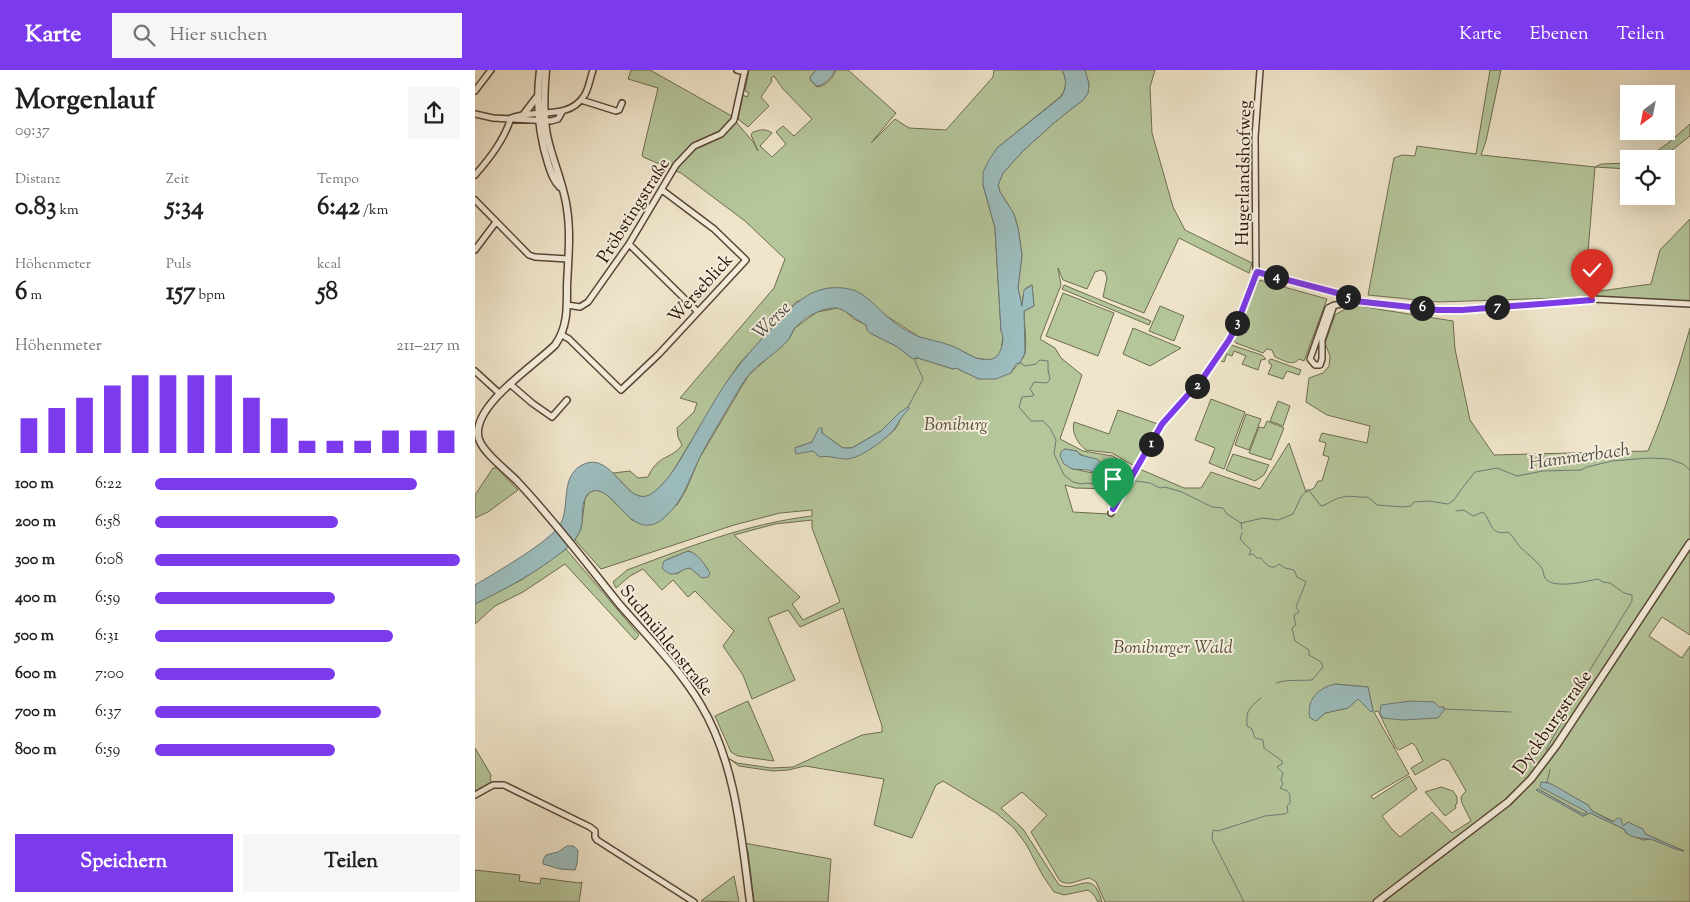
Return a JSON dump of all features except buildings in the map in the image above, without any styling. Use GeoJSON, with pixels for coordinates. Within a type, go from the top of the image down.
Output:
{"type":"FeatureCollection","features":[{"type":"Feature","properties":{"kind":"street"},"geometry":{"type":"LineString","coordinates":[[475,91],[491,70]]}},
{"type":"Feature","properties":{"kind":"street"},"geometry":{"type":"LineString","coordinates":[[540,70],[537,112],[541,139],[554,181],[561,187]]}},
{"type":"Feature","properties":{"kind":"street"},"geometry":{"type":"LineString","coordinates":[[477,439],[480,422],[499,393],[555,345],[562,335],[567,305],[569,225],[567,206],[545,121],[546,70]]}},
{"type":"Feature","properties":{"kind":"street"},"geometry":{"type":"LineString","coordinates":[[511,118],[537,112],[562,112],[571,109],[585,95],[593,70]]}},
{"type":"Feature","properties":{"kind":"street","name":"Pröbstingstraße"},"geometry":{"type":"LineString","coordinates":[[567,305],[580,306],[588,302],[629,244],[676,165],[684,155],[694,146],[721,134],[734,120],[745,71],[737,70]]}},
{"type":"Feature","properties":{"kind":"street","name":"Hugerlandshofweg"},"geometry":{"type":"LineString","coordinates":[[1256,274],[1255,137],[1260,70]]}},
{"type":"Feature","properties":{"kind":"street"},"geometry":{"type":"LineString","coordinates":[[524,114],[538,96]]}},
{"type":"Feature","properties":{"kind":"street"},"geometry":{"type":"LineString","coordinates":[[581,100],[616,111],[619,110],[622,103]]}},
{"type":"Feature","properties":{"kind":"street"},"geometry":{"type":"LineString","coordinates":[[475,114],[493,118],[545,121],[558,119],[562,112]]}},
{"type":"Feature","properties":{"kind":"street"},"geometry":{"type":"LineString","coordinates":[[475,175],[497,146],[511,118]]}},
{"type":"Feature","properties":{"kind":"street","name":"Werseblick"},"geometry":{"type":"LineString","coordinates":[[562,335],[569,339],[621,390],[659,354],[746,260],[709,225],[662,190]]}},
{"type":"Feature","properties":{"kind":"street"},"geometry":{"type":"LineString","coordinates":[[475,200],[529,255],[568,259]]}},
{"type":"Feature","properties":{"kind":"street"},"geometry":{"type":"LineString","coordinates":[[475,250],[496,222]]}},
{"type":"Feature","properties":{"kind":"street"},"geometry":{"type":"LineString","coordinates":[[629,244],[699,312]]}},
{"type":"Feature","properties":{"kind":"street"},"geometry":{"type":"LineString","coordinates":[[1111,513],[1162,424],[1203,378],[1229,340],[1256,274],[1341,294],[1355,301]]}},
{"type":"Feature","properties":{"kind":"street"},"geometry":{"type":"LineString","coordinates":[[1334,306],[1322,340],[1322,361],[1320,365],[1315,365],[1310,361],[1310,356],[1330,306],[1355,301],[1451,310],[1587,300],[1690,304]]}},
{"type":"Feature","properties":{"kind":"street"},"geometry":{"type":"LineString","coordinates":[[475,371],[499,393]]}},
{"type":"Feature","properties":{"kind":"street"},"geometry":{"type":"LineString","coordinates":[[510,384],[552,418],[567,400]]}},
{"type":"Feature","properties":{"kind":"street","name":"Sudmühlenstraße"},"geometry":{"type":"LineString","coordinates":[[477,439],[517,481],[551,521],[697,698],[721,748],[734,793],[750,902]]}},
{"type":"Feature","properties":{"kind":"street","name":"Dyckburgstraße"},"geometry":{"type":"LineString","coordinates":[[1377,902],[1508,802],[1531,779],[1556,746],[1690,543]]}},
{"type":"Feature","properties":{"kind":"street"},"geometry":{"type":"LineString","coordinates":[[475,795],[493,785],[504,785],[590,827],[595,832],[597,840],[694,902]]}},
{"type":"Feature","properties":{"kind":"green space"},"geometry":{"type":"Polygon","coordinates":[[[631,70],[650,70],[730,115],[754,143],[758,151],[751,135],[753,132],[760,130],[769,131],[772,133],[760,146],[772,157],[786,144],[776,132],[783,126],[794,136],[812,119],[783,89],[774,76],[761,97],[769,106],[748,127],[738,119],[743,95],[747,97],[749,93],[745,91],[749,70],[816,70],[810,77],[817,87],[829,81],[836,70],[848,70],[896,113],[871,143],[895,119],[909,128],[946,130],[993,77],[994,70],[1062,70],[1065,84],[1060,97],[997,148],[983,185],[995,228],[1001,331],[1003,335],[1001,352],[994,359],[976,358],[952,346],[919,337],[882,313],[873,303],[828,288],[796,302],[739,364],[670,476],[655,492],[648,497],[637,496],[631,492],[613,473],[630,471],[638,478],[648,477],[656,464],[678,450],[682,445],[678,437],[677,428],[694,412],[697,403],[680,398],[774,288],[785,259],[745,221],[681,173],[643,157],[658,88],[628,79],[631,70]]]}},
{"type":"Feature","properties":{"kind":"green space","name":"Boniburger Wald"},"geometry":{"type":"Polygon","coordinates":[[[1085,70],[1155,70],[1150,87],[1152,133],[1173,207],[1185,230],[1252,263],[1249,273],[1179,238],[1144,313],[1103,297],[1107,278],[1105,272],[1101,270],[1095,272],[1087,289],[1063,280],[1058,268],[1061,285],[1040,339],[1055,348],[1061,358],[1082,375],[1060,439],[1083,451],[1113,456],[1134,470],[1112,502],[1113,489],[1075,488],[1065,485],[1073,512],[1108,514],[1138,470],[1184,488],[1201,488],[1211,472],[1260,489],[1289,443],[1306,492],[1314,488],[1318,481],[1322,481],[1329,457],[1323,455],[1326,443],[1319,441],[1322,433],[1367,443],[1370,426],[1327,415],[1306,402],[1309,378],[1323,373],[1329,366],[1330,356],[1325,343],[1335,315],[1352,305],[1453,321],[1455,349],[1470,420],[1494,455],[1648,451],[1671,390],[1690,328],[1690,635],[1662,617],[1649,636],[1682,658],[1690,646],[1690,902],[1105,902],[1096,882],[1090,878],[1071,883],[1060,881],[1031,832],[1047,815],[1022,792],[1001,808],[1023,829],[1059,885],[1066,887],[1089,883],[1094,885],[1102,902],[1098,902],[1088,890],[1064,895],[1054,892],[1026,844],[1014,828],[996,813],[943,781],[936,785],[912,838],[874,825],[884,779],[805,766],[773,771],[739,766],[728,758],[737,763],[771,768],[793,767],[862,735],[882,732],[882,726],[843,608],[800,627],[788,610],[768,618],[795,680],[752,699],[743,675],[723,646],[734,631],[695,591],[688,597],[673,580],[662,590],[643,569],[630,576],[616,588],[613,582],[627,570],[673,553],[740,531],[812,516],[812,510],[780,513],[734,525],[601,569],[575,540],[581,529],[585,499],[590,492],[596,490],[605,493],[632,520],[639,523],[677,505],[686,490],[699,459],[748,376],[789,339],[795,328],[817,312],[838,308],[866,325],[870,333],[896,346],[913,358],[953,369],[956,368],[979,379],[1011,373],[1023,359],[1026,349],[1024,311],[1034,306],[1032,285],[1026,288],[1022,306],[1018,288],[1022,255],[1018,228],[1014,214],[1000,192],[998,185],[1003,173],[1023,151],[1083,100],[1088,93],[1089,84],[1085,70]],[[900,412],[881,431],[852,448],[843,448],[822,433],[822,428],[812,442],[795,448],[813,451],[820,457],[826,455],[833,457],[864,448],[886,437],[894,430],[899,422],[900,412]],[[1064,449],[1061,452],[1072,469],[1102,473],[1103,465],[1077,451],[1064,449]],[[812,520],[775,524],[734,535],[800,597],[792,604],[803,620],[840,602],[812,528],[812,520]],[[688,551],[666,560],[665,571],[677,574],[684,569],[690,568],[699,575],[708,569],[688,551]],[[1335,684],[1316,721],[1325,713],[1348,708],[1359,698],[1373,711],[1368,687],[1335,684]],[[1378,711],[1374,712],[1409,774],[1371,796],[1373,799],[1409,776],[1417,789],[1382,816],[1400,837],[1432,812],[1452,833],[1471,821],[1461,797],[1466,791],[1449,761],[1443,759],[1415,775],[1411,768],[1423,761],[1416,747],[1412,743],[1399,750],[1396,748],[1378,711]],[[1545,782],[1588,811],[1584,814],[1538,789],[1583,816],[1590,813],[1643,840],[1651,839],[1684,851],[1645,834],[1627,823],[1623,826],[1592,811],[1588,805],[1545,782]]]}},
{"type":"Feature","properties":{"kind":"green space"},"geometry":{"type":"Polygon","coordinates":[[[1490,70],[1501,70],[1486,141],[1481,155],[1595,167],[1588,252],[1588,297],[1438,302],[1368,295],[1394,158],[1402,155],[1415,156],[1417,146],[1476,154],[1490,70]]]}},
{"type":"Feature","properties":{"kind":"green space"},"geometry":{"type":"Polygon","coordinates":[[[1690,124],[1690,136],[1672,150],[1658,150],[1672,140],[1675,140],[1675,137],[1690,124]]]}},
{"type":"Feature","properties":{"kind":"green space"},"geometry":{"type":"Polygon","coordinates":[[[1620,163],[1620,168],[1595,167],[1601,164],[1620,163]]]}},
{"type":"Feature","properties":{"kind":"green space"},"geometry":{"type":"Polygon","coordinates":[[[1690,219],[1690,303],[1591,296],[1593,292],[1651,284],[1660,250],[1690,219]]]}},
{"type":"Feature","properties":{"kind":"green space"},"geometry":{"type":"Polygon","coordinates":[[[1259,280],[1327,299],[1304,361],[1299,359],[1294,362],[1288,362],[1275,357],[1272,350],[1267,349],[1263,353],[1236,343],[1233,338],[1259,280]]]}},
{"type":"Feature","properties":{"kind":"green space"},"geometry":{"type":"Polygon","coordinates":[[[1064,285],[1151,321],[1149,325],[1062,289],[1064,285]]]}},
{"type":"Feature","properties":{"kind":"green space"},"geometry":{"type":"Polygon","coordinates":[[[1063,293],[1114,313],[1098,356],[1046,336],[1063,293]]]}},
{"type":"Feature","properties":{"kind":"green space"},"geometry":{"type":"Polygon","coordinates":[[[1160,306],[1184,316],[1174,341],[1149,331],[1160,306]]]}},
{"type":"Feature","properties":{"kind":"green space"},"geometry":{"type":"Polygon","coordinates":[[[1133,328],[1181,348],[1150,366],[1123,354],[1133,328]]]}},
{"type":"Feature","properties":{"kind":"green space"},"geometry":{"type":"Polygon","coordinates":[[[1228,344],[1262,355],[1266,359],[1261,360],[1258,370],[1242,364],[1246,356],[1234,351],[1232,356],[1227,354],[1224,362],[1218,360],[1228,344]]]}},
{"type":"Feature","properties":{"kind":"green space"},"geometry":{"type":"Polygon","coordinates":[[[1271,359],[1301,370],[1299,375],[1287,371],[1283,379],[1268,374],[1272,365],[1269,363],[1271,359]]]}},
{"type":"Feature","properties":{"kind":"green space"},"geometry":{"type":"Polygon","coordinates":[[[1211,399],[1245,412],[1224,469],[1209,463],[1215,448],[1195,440],[1211,399]]]}},
{"type":"Feature","properties":{"kind":"green space"},"geometry":{"type":"Polygon","coordinates":[[[1278,401],[1290,406],[1283,426],[1270,421],[1278,401]]]}},
{"type":"Feature","properties":{"kind":"green space"},"geometry":{"type":"Polygon","coordinates":[[[1118,410],[1161,425],[1136,467],[1112,453],[1086,450],[1074,434],[1074,422],[1109,434],[1118,410]]]}},
{"type":"Feature","properties":{"kind":"green space"},"geometry":{"type":"Polygon","coordinates":[[[1246,414],[1261,419],[1249,450],[1235,445],[1246,414]]]}},
{"type":"Feature","properties":{"kind":"green space"},"geometry":{"type":"Polygon","coordinates":[[[1267,421],[1284,428],[1271,460],[1249,453],[1259,427],[1264,428],[1267,421]]]}},
{"type":"Feature","properties":{"kind":"green space"},"geometry":{"type":"Polygon","coordinates":[[[1233,454],[1269,465],[1264,475],[1255,481],[1226,470],[1233,454]]]}},
{"type":"Feature","properties":{"kind":"green space"},"geometry":{"type":"Polygon","coordinates":[[[493,468],[497,468],[518,490],[488,512],[475,518],[475,495],[493,468]]]}},
{"type":"Feature","properties":{"kind":"green space"},"geometry":{"type":"Polygon","coordinates":[[[566,549],[639,635],[635,640],[565,564],[523,592],[495,606],[475,624],[475,604],[523,579],[566,549]]]}},
{"type":"Feature","properties":{"kind":"green space"},"geometry":{"type":"Polygon","coordinates":[[[748,701],[774,761],[738,756],[731,752],[715,716],[748,701]]]}},
{"type":"Feature","properties":{"kind":"green space"},"geometry":{"type":"Polygon","coordinates":[[[475,748],[491,775],[492,783],[477,791],[475,790],[475,748]]]}},
{"type":"Feature","properties":{"kind":"green space"},"geometry":{"type":"Polygon","coordinates":[[[1441,787],[1453,791],[1457,797],[1456,808],[1445,816],[1425,792],[1441,787]]]}},
{"type":"Feature","properties":{"kind":"green space"},"geometry":{"type":"Polygon","coordinates":[[[744,843],[831,859],[828,902],[754,902],[748,851],[744,843]]]}},
{"type":"Feature","properties":{"kind":"green space"},"geometry":{"type":"Polygon","coordinates":[[[475,870],[520,875],[519,881],[540,884],[541,878],[582,882],[579,902],[475,902],[475,870]]]}},
{"type":"Feature","properties":{"kind":"green space"},"geometry":{"type":"Polygon","coordinates":[[[734,876],[739,902],[701,901],[734,876]]]}},
{"type":"Feature","properties":{"kind":"water"},"geometry":{"type":"Polygon","coordinates":[[[816,70],[835,70],[828,80],[817,86],[811,81],[810,77],[816,70]]]}},
{"type":"Feature","properties":{"kind":"water"},"geometry":{"type":"Polygon","coordinates":[[[1062,70],[1085,70],[1089,84],[1088,93],[1083,100],[1023,151],[1003,173],[998,185],[1000,192],[1014,214],[1018,228],[1022,255],[1018,288],[1022,306],[1024,290],[1032,285],[1034,306],[1024,311],[1025,353],[1020,363],[1016,364],[1011,373],[996,379],[979,379],[956,368],[953,369],[918,358],[913,359],[896,346],[870,333],[866,325],[843,310],[831,308],[819,311],[798,325],[789,339],[747,377],[706,446],[677,504],[665,517],[653,524],[643,525],[625,513],[609,497],[601,492],[593,491],[589,493],[584,502],[581,529],[564,551],[532,573],[475,604],[475,585],[535,548],[561,523],[564,516],[568,484],[575,470],[582,465],[593,462],[603,465],[636,495],[644,496],[659,488],[676,467],[717,397],[741,362],[788,311],[814,292],[830,288],[846,288],[856,291],[897,324],[917,336],[952,346],[979,359],[995,358],[1002,347],[1003,337],[1001,331],[995,228],[983,185],[983,172],[997,148],[1061,97],[1066,84],[1062,70]]]}},
{"type":"Feature","properties":{"kind":"water"},"geometry":{"type":"Polygon","coordinates":[[[908,407],[909,409],[891,432],[873,447],[853,458],[820,457],[813,451],[796,454],[795,448],[812,442],[819,428],[822,428],[822,433],[843,448],[852,448],[881,431],[900,412],[908,407]]]}},
{"type":"Feature","properties":{"kind":"water"},"geometry":{"type":"Polygon","coordinates":[[[1064,449],[1077,451],[1080,455],[1097,459],[1103,465],[1113,468],[1112,471],[1097,474],[1088,470],[1072,469],[1064,464],[1060,456],[1064,449]]]}},
{"type":"Feature","properties":{"kind":"water"},"geometry":{"type":"Polygon","coordinates":[[[688,551],[695,554],[703,563],[710,573],[708,577],[702,578],[690,568],[670,574],[662,568],[664,561],[688,551]]]}},
{"type":"Feature","properties":{"kind":"water"},"geometry":{"type":"Polygon","coordinates":[[[1335,684],[1368,687],[1373,711],[1371,712],[1358,699],[1348,708],[1325,713],[1316,721],[1310,718],[1309,712],[1312,700],[1323,688],[1335,684]]]}},
{"type":"Feature","properties":{"kind":"water"},"geometry":{"type":"Polygon","coordinates":[[[1410,701],[1434,702],[1439,707],[1444,707],[1444,710],[1438,718],[1402,720],[1383,718],[1380,713],[1381,705],[1410,701]]]}},
{"type":"Feature","properties":{"kind":"water"},"geometry":{"type":"Polygon","coordinates":[[[1541,782],[1555,786],[1588,805],[1592,811],[1613,822],[1618,818],[1621,819],[1623,826],[1628,822],[1643,829],[1645,834],[1684,851],[1653,840],[1633,837],[1626,833],[1624,829],[1590,813],[1583,816],[1536,790],[1538,789],[1579,812],[1584,814],[1587,812],[1540,787],[1541,782]]]}},
{"type":"Feature","properties":{"kind":"water"},"geometry":{"type":"Polygon","coordinates":[[[567,846],[573,846],[578,850],[575,870],[560,869],[543,864],[546,855],[558,852],[567,846]]]}},
{"type":"Feature","properties":{"kind":"waterway"},"geometry":{"type":"LineString","coordinates":[[908,407],[923,379],[915,361],[916,357]]}},
{"type":"Feature","properties":{"kind":"waterway","name":"Hammerbach"},"geometry":{"type":"LineString","coordinates":[[1019,362],[1025,366],[1036,364],[1040,360],[1048,361],[1050,379],[1047,383],[1034,382],[1030,389],[1034,395],[1022,397],[1019,407],[1031,421],[1043,421],[1050,428],[1056,440],[1054,454],[1064,475],[1073,482],[1081,484],[1110,486],[1125,481]]}},
{"type":"Feature","properties":{"kind":"waterway","name":"Hammerbach"},"geometry":{"type":"LineString","coordinates":[[1135,481],[1182,492],[1212,507],[1223,508],[1227,514],[1241,523],[1263,518],[1278,520],[1293,514],[1301,497],[1308,489],[1321,506],[1348,496],[1368,497],[1377,505],[1403,507],[1411,506],[1414,502],[1429,501],[1448,504],[1454,500],[1475,472],[1497,468],[1517,476],[1543,471],[1581,470],[1612,461],[1649,458],[1669,459],[1683,464],[1690,470]]}},
{"type":"Feature","properties":{"kind":"waterway"},"geometry":{"type":"LineString","coordinates":[[1456,511],[1464,510],[1473,516],[1483,512],[1494,530],[1502,533],[1508,532],[1521,548],[1534,559],[1543,570],[1545,578],[1549,582],[1570,584],[1598,579],[1610,583],[1624,593],[1632,595],[1632,601],[1584,680]]}},
{"type":"Feature","properties":{"kind":"waterway","name":"Hammerbach"},"geometry":{"type":"LineString","coordinates":[[1241,523],[1242,529]]}},
{"type":"Feature","properties":{"kind":"waterway"},"geometry":{"type":"LineString","coordinates":[[1242,533],[1240,539],[1251,550],[1249,555],[1253,554],[1257,558],[1261,558],[1267,565],[1272,567],[1279,564],[1294,570],[1297,577],[1306,582],[1296,607],[1299,612],[1294,617],[1296,625],[1292,628],[1295,641],[1309,650],[1309,655],[1321,662],[1323,667],[1312,680],[1276,683]]}},
{"type":"Feature","properties":{"kind":"waterway"},"geometry":{"type":"LineString","coordinates":[[1546,750],[1576,697]]}},
{"type":"Feature","properties":{"kind":"waterway"},"geometry":{"type":"LineString","coordinates":[[1244,902],[1212,839],[1213,830],[1218,831],[1265,816],[1285,814],[1288,812],[1287,806],[1290,803],[1289,792],[1280,788],[1283,784],[1281,780],[1283,773],[1277,767],[1282,764],[1282,761],[1264,748],[1263,740],[1255,738],[1252,729],[1247,726],[1249,710],[1261,698]]}},
{"type":"Feature","properties":{"kind":"waterway"},"geometry":{"type":"LineString","coordinates":[[1444,709],[1511,712]]}},
{"type":"Feature","properties":{"kind":"waterway"},"geometry":{"type":"LineString","coordinates":[[1547,783],[1550,769]]}},
{"type":"Feature","properties":{"kind":"route"},"geometry":{"type":"LineString","coordinates":[[1113,509],[1162,424],[1212,367],[1229,340],[1257,272],[1341,294],[1355,301],[1438,310],[1462,310],[1592,300]]}},
{"type":"Feature","properties":{"kind":"water label","name":"Werse"},"geometry":{"type":"Point","coordinates":[771,319]}},
{"type":"Feature","properties":{"kind":"park label","name":"Boniburg"},"geometry":{"type":"Point","coordinates":[956,424]}}]}
